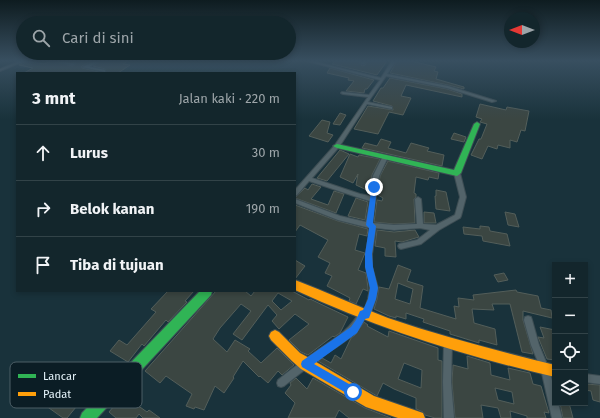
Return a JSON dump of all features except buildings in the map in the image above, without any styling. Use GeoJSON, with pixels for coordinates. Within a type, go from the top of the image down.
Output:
{"type":"FeatureCollection","features":[{"type":"Feature","properties":{"kind":"street"},"geometry":{"type":"LineString","coordinates":[[296,193],[337,146],[381,81]]}},
{"type":"Feature","properties":{"kind":"street"},"geometry":{"type":"LineString","coordinates":[[406,81],[448,87],[494,102]]}},
{"type":"Feature","properties":{"kind":"street"},"geometry":{"type":"LineString","coordinates":[[343,93],[370,96]]}},
{"type":"Feature","properties":{"kind":"street"},"geometry":{"type":"LineString","coordinates":[[366,102],[390,108]]}},
{"type":"Feature","properties":{"kind":"street"},"geometry":{"type":"LineString","coordinates":[[401,246],[419,242],[437,228],[458,216],[463,198],[457,173],[477,124]]}},
{"type":"Feature","properties":{"kind":"street"},"geometry":{"type":"LineString","coordinates":[[337,146],[457,173]]}},
{"type":"Feature","properties":{"kind":"street"},"geometry":{"type":"LineString","coordinates":[[281,383],[354,330],[372,299],[374,288],[369,261],[372,199],[376,176],[385,157]]}},
{"type":"Feature","properties":{"kind":"street"},"geometry":{"type":"LineString","coordinates":[[308,179],[372,199]]}},
{"type":"Feature","properties":{"kind":"street"},"geometry":{"type":"LineString","coordinates":[[418,199],[420,226]]}},
{"type":"Feature","properties":{"kind":"street"},"geometry":{"type":"LineString","coordinates":[[296,201],[327,215],[371,226],[388,228],[420,226],[437,228]]}},
{"type":"Feature","properties":{"kind":"street"},"geometry":{"type":"LineString","coordinates":[[296,285],[345,308],[448,343],[510,361],[552,370]]}},
{"type":"Feature","properties":{"kind":"street"},"geometry":{"type":"LineString","coordinates":[[140,362],[206,292]]}},
{"type":"Feature","properties":{"kind":"street"},"geometry":{"type":"LineString","coordinates":[[528,320],[535,345],[545,369],[557,418]]}},
{"type":"Feature","properties":{"kind":"street"},"geometry":{"type":"LineString","coordinates":[[275,336],[296,357],[306,364],[371,402],[418,418]]}},
{"type":"Feature","properties":{"kind":"street"},"geometry":{"type":"LineString","coordinates":[[448,343],[447,382],[449,418]]}},
{"type":"Feature","properties":{"kind":"street"},"geometry":{"type":"LineString","coordinates":[[588,378],[600,380]]}},
{"type":"Feature","properties":{"kind":"street"},"geometry":{"type":"LineString","coordinates":[[87,418],[96,408]]}},
{"type":"Feature","properties":{"kind":"traffic: fast"},"geometry":{"type":"LineString","coordinates":[[337,146],[457,173],[477,124]]}},
{"type":"Feature","properties":{"kind":"traffic: fast"},"geometry":{"type":"LineString","coordinates":[[140,362],[206,292]]}},
{"type":"Feature","properties":{"kind":"traffic: fast"},"geometry":{"type":"LineString","coordinates":[[87,418],[96,408]]}},
{"type":"Feature","properties":{"kind":"traffic: slow"},"geometry":{"type":"LineString","coordinates":[[296,285],[358,312],[422,335],[488,355],[552,370]]}},
{"type":"Feature","properties":{"kind":"traffic: slow"},"geometry":{"type":"LineString","coordinates":[[275,336],[296,357],[306,364],[371,402],[418,418]]}},
{"type":"Feature","properties":{"kind":"route"},"geometry":{"type":"LineString","coordinates":[[353,392],[306,364],[354,330],[363,314],[366,315],[372,299],[374,288],[369,267],[370,241],[373,226],[369,225],[374,187]]}}]}
